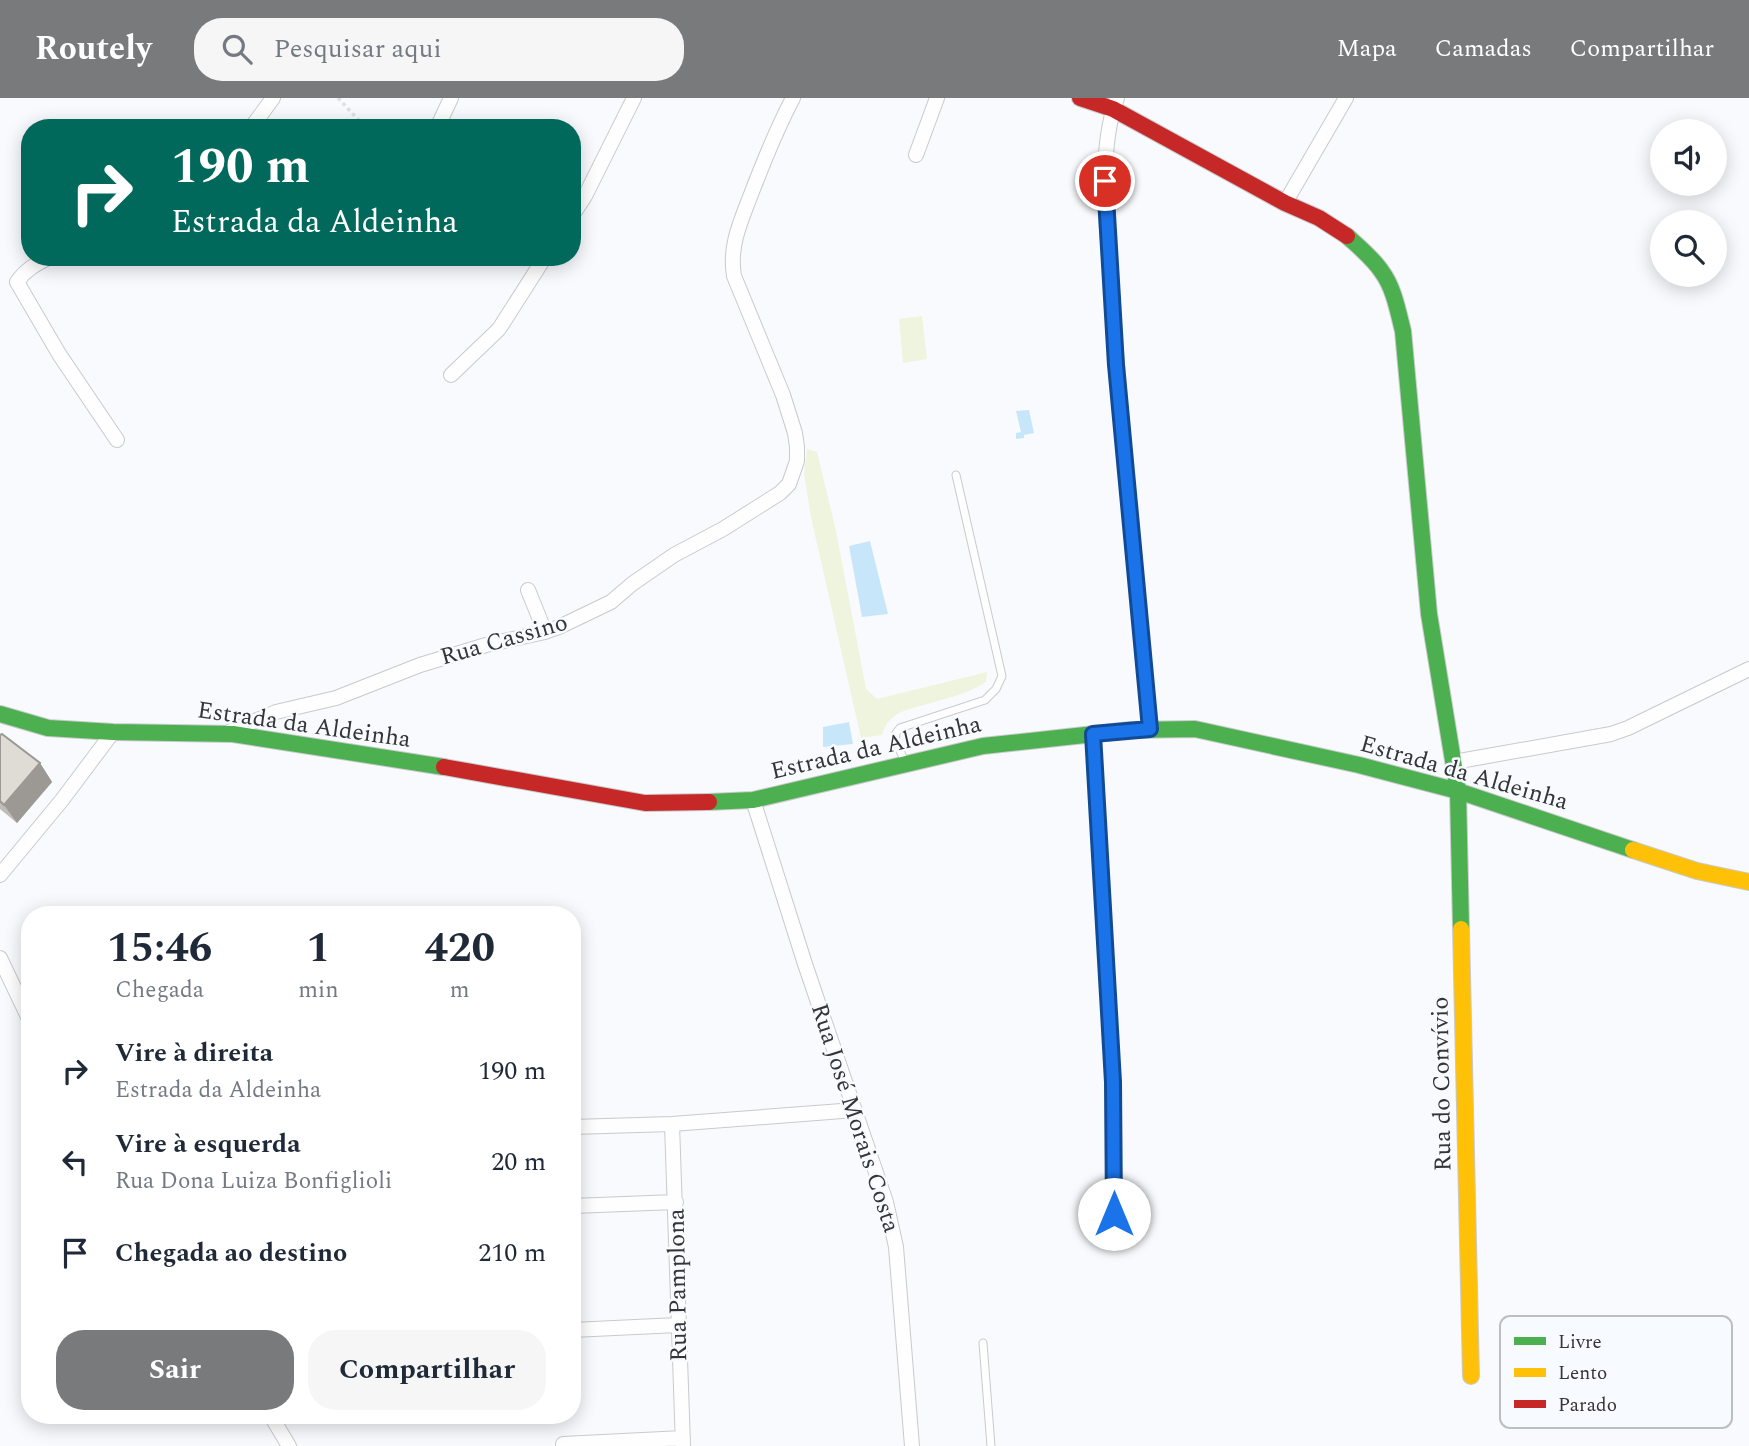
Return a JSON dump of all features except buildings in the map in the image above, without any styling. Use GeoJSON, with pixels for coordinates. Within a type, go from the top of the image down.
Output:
{"type":"FeatureCollection","features":[{"type":"Feature","properties":{"kind":"street"},"geometry":{"type":"LineString","coordinates":[[258,119],[273,98]]}},
{"type":"Feature","properties":{"kind":"street"},"geometry":{"type":"LineString","coordinates":[[441,119],[451,98]]}},
{"type":"Feature","properties":{"kind":"street"},"geometry":{"type":"LineString","coordinates":[[581,203],[634,98]]}},
{"type":"Feature","properties":{"kind":"street","name":"Rua Cassino"},"geometry":{"type":"LineString","coordinates":[[225,734],[276,712],[336,698],[420,665],[486,645],[545,632],[611,602],[674,555],[723,529],[780,493],[789,484],[797,461],[795,433],[783,394],[734,275],[732,263],[743,215],[762,164],[793,98]]}},
{"type":"Feature","properties":{"kind":"street"},"geometry":{"type":"LineString","coordinates":[[916,155],[937,98]]}},
{"type":"Feature","properties":{"kind":"street","name":"Rua do Convívio"},"geometry":{"type":"LineString","coordinates":[[1080,98],[1115,104],[1285,203],[1342,231],[1384,274],[1396,304],[1403,331],[1429,614],[1458,790],[1471,1376]]}},
{"type":"Feature","properties":{"kind":"street"},"geometry":{"type":"LineString","coordinates":[[1285,203],[1346,98]]}},
{"type":"Feature","properties":{"kind":"street"},"geometry":{"type":"LineString","coordinates":[[1115,104],[1104,161],[1116,365],[1150,729]]}},
{"type":"Feature","properties":{"kind":"street"},"geometry":{"type":"LineString","coordinates":[[32,266],[17,282],[59,354],[117,440]]}},
{"type":"Feature","properties":{"kind":"street"},"geometry":{"type":"LineString","coordinates":[[451,375],[499,329],[539,266]]}},
{"type":"Feature","properties":{"kind":"street"},"geometry":{"type":"LineString","coordinates":[[528,590],[545,632]]}},
{"type":"Feature","properties":{"kind":"street"},"geometry":{"type":"LineString","coordinates":[[1454,762],[1611,734],[1749,669]]}},
{"type":"Feature","properties":{"kind":"street","name":"Estrada da Aldeinha"},"geometry":{"type":"LineString","coordinates":[[0,714],[47,728],[225,734],[275,740],[645,803],[753,800],[983,746],[1150,729],[1195,729],[1458,790],[1697,871],[1749,882]]}},
{"type":"Feature","properties":{"kind":"street"},"geometry":{"type":"LineString","coordinates":[[0,874],[62,800],[113,732]]}},
{"type":"Feature","properties":{"kind":"street"},"geometry":{"type":"LineString","coordinates":[[1093,734],[1113,1082],[1114,1240]]}},
{"type":"Feature","properties":{"kind":"street","name":"Rua José Morais Costa"},"geometry":{"type":"LineString","coordinates":[[753,800],[805,964],[886,1202],[896,1247],[912,1446]]}},
{"type":"Feature","properties":{"kind":"street"},"geometry":{"type":"LineString","coordinates":[[0,958],[21,1002]]}},
{"type":"Feature","properties":{"kind":"street"},"geometry":{"type":"LineString","coordinates":[[581,1127],[673,1125],[855,1110]]}},
{"type":"Feature","properties":{"kind":"street","name":"Rua Pamplona"},"geometry":{"type":"LineString","coordinates":[[673,1125],[683,1442]]}},
{"type":"Feature","properties":{"kind":"street"},"geometry":{"type":"LineString","coordinates":[[581,1206],[676,1202]]}},
{"type":"Feature","properties":{"kind":"street"},"geometry":{"type":"LineString","coordinates":[[581,1330],[678,1325]]}},
{"type":"Feature","properties":{"kind":"street"},"geometry":{"type":"LineString","coordinates":[[276,1424],[289,1446]]}},
{"type":"Feature","properties":{"kind":"street"},"geometry":{"type":"LineString","coordinates":[[563,1444],[683,1442]]}},
{"type":"Feature","properties":{"kind":"lane"},"geometry":{"type":"LineString","coordinates":[[906,765],[895,740],[900,728],[985,700],[1002,676],[956,475]]}},
{"type":"Feature","properties":{"kind":"lane"},"geometry":{"type":"LineString","coordinates":[[983,1343],[991,1446]]}},
{"type":"Feature","properties":{"kind":"path"},"geometry":{"type":"LineString","coordinates":[[338,98],[358,119]]}},
{"type":"Feature","properties":{"kind":"green space"},"geometry":{"type":"Polygon","coordinates":[[[922,316],[927,359],[903,363],[899,319],[922,316]]]}},
{"type":"Feature","properties":{"kind":"green space"},"geometry":{"type":"Polygon","coordinates":[[[807,449],[817,452],[836,531],[866,689],[877,699],[987,672],[986,682],[972,690],[896,715],[887,723],[882,735],[861,738],[811,517],[804,474],[807,449]]]}},
{"type":"Feature","properties":{"kind":"water"},"geometry":{"type":"Polygon","coordinates":[[[1029,410],[1034,433],[1016,439],[1016,433],[1021,432],[1016,411],[1029,410]]]}},
{"type":"Feature","properties":{"kind":"water"},"geometry":{"type":"Polygon","coordinates":[[[870,541],[888,614],[862,617],[849,546],[870,541]]]}},
{"type":"Feature","properties":{"kind":"water"},"geometry":{"type":"Polygon","coordinates":[[[849,722],[853,744],[823,747],[823,727],[849,722]]]}},
{"type":"Feature","properties":{"kind":"traffic: fast"},"geometry":{"type":"LineString","coordinates":[[1347,236],[1370,257],[1386,278],[1403,331],[1429,614],[1458,791],[1461,929]]}},
{"type":"Feature","properties":{"kind":"traffic: fast"},"geometry":{"type":"LineString","coordinates":[[0,714],[48,728],[233,734],[444,767]]}},
{"type":"Feature","properties":{"kind":"traffic: fast"},"geometry":{"type":"LineString","coordinates":[[709,802],[753,800],[983,746],[1131,730],[1195,729],[1359,765],[1458,791],[1633,850]]}},
{"type":"Feature","properties":{"kind":"traffic: slow"},"geometry":{"type":"LineString","coordinates":[[1633,850],[1697,871],[1749,882]]}},
{"type":"Feature","properties":{"kind":"traffic: slow"},"geometry":{"type":"LineString","coordinates":[[1461,929],[1471,1376]]}},
{"type":"Feature","properties":{"kind":"traffic: jam"},"geometry":{"type":"LineString","coordinates":[[1080,98],[1113,109],[1285,203],[1319,218],[1347,236]]}},
{"type":"Feature","properties":{"kind":"traffic: jam"},"geometry":{"type":"LineString","coordinates":[[444,767],[645,803],[709,802]]}},
{"type":"Feature","properties":{"kind":"route"},"geometry":{"type":"LineString","coordinates":[[1105,181],[1116,365],[1150,729],[1093,734],[1113,1082],[1114,1214]]}}]}
